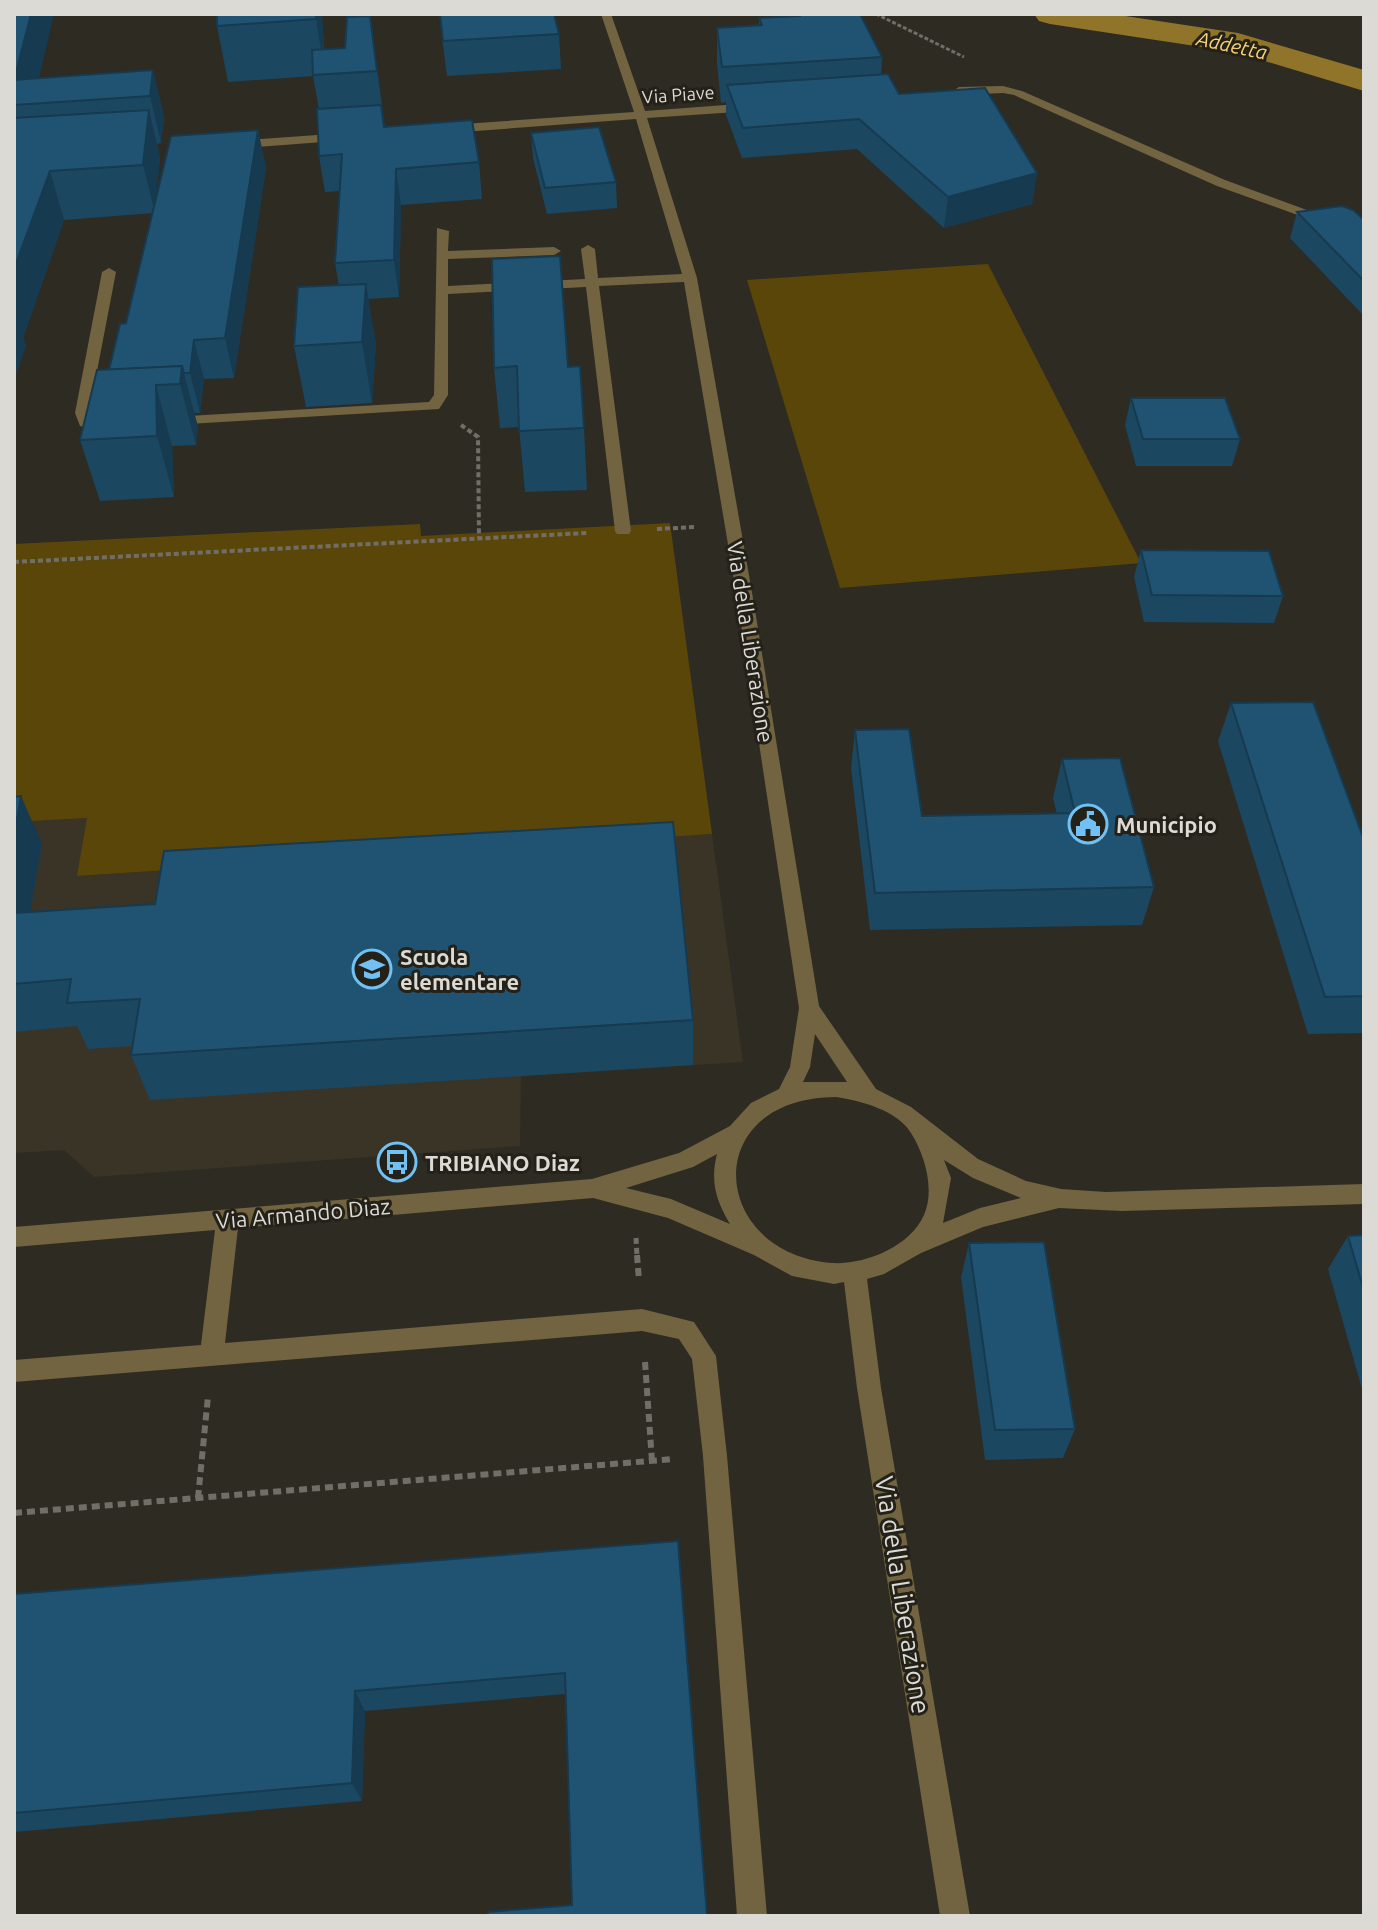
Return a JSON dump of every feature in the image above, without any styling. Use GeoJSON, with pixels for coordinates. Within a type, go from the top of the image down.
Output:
{"type":"FeatureCollection","features":[{"type":"Feature","properties":{"kind":"street","name":"Via della Liberazione"},"geometry":{"type":"LineString","coordinates":[[606,14],[690,278],[746,604],[809,1008],[800,1067],[787,1095]]}},
{"type":"Feature","properties":{"kind":"street"},"geometry":{"type":"LineString","coordinates":[[941,92],[1003,89],[1018,93],[1208,178],[1364,235]]}},
{"type":"Feature","properties":{"kind":"street","name":"Via Piave"},"geometry":{"type":"LineString","coordinates":[[442,130],[766,106]]}},
{"type":"Feature","properties":{"kind":"street"},"geometry":{"type":"LineString","coordinates":[[220,146],[363,135]]}},
{"type":"Feature","properties":{"kind":"street"},"geometry":{"type":"LineString","coordinates":[[109,272],[82,413],[85,423],[141,423],[434,406],[441,395],[442,231]]}},
{"type":"Feature","properties":{"kind":"street"},"geometry":{"type":"LineString","coordinates":[[588,249],[623,531]]}},
{"type":"Feature","properties":{"kind":"street"},"geometry":{"type":"LineString","coordinates":[[442,255],[554,251]]}},
{"type":"Feature","properties":{"kind":"street"},"geometry":{"type":"LineString","coordinates":[[442,290],[690,278]]}},
{"type":"Feature","properties":{"kind":"street","name":"Via della Liberazione"},"geometry":{"type":"LineString","coordinates":[[809,1008],[868,1095]]}},
{"type":"Feature","properties":{"kind":"street"},"geometry":{"type":"LineString","coordinates":[[1063,1199],[980,1218],[914,1247],[882,1267],[855,1274],[831,1275],[797,1267],[761,1248],[739,1224],[725,1187],[726,1161],[739,1131],[753,1115],[787,1095],[827,1088],[868,1095],[898,1109],[952,1154],[989,1177],[1024,1190],[1063,1199],[1137,1201],[1364,1194]]}},
{"type":"Feature","properties":{"kind":"street"},"geometry":{"type":"LineString","coordinates":[[914,1247],[935,1218],[942,1190],[935,1152],[921,1130]]}},
{"type":"Feature","properties":{"kind":"street","name":"Via Armando Diaz"},"geometry":{"type":"LineString","coordinates":[[14,1237],[592,1189],[685,1160],[739,1131]]}},
{"type":"Feature","properties":{"kind":"street","name":"Via Armando Diaz"},"geometry":{"type":"LineString","coordinates":[[592,1189],[671,1209],[761,1248]]}},
{"type":"Feature","properties":{"kind":"street"},"geometry":{"type":"LineString","coordinates":[[212,1355],[228,1219]]}},
{"type":"Feature","properties":{"kind":"street","name":"Via della Liberazione"},"geometry":{"type":"LineString","coordinates":[[855,1274],[872,1404],[955,1916]]}},
{"type":"Feature","properties":{"kind":"street"},"geometry":{"type":"LineString","coordinates":[[14,1371],[642,1320],[686,1330],[704,1356],[715,1456],[752,1916]]}},
{"type":"Feature","properties":{"kind":"path"},"geometry":{"type":"LineString","coordinates":[[434,406],[478,437],[479,538]]}},
{"type":"Feature","properties":{"kind":"path"},"geometry":{"type":"LineString","coordinates":[[14,562],[696,527]]}},
{"type":"Feature","properties":{"kind":"path"},"geometry":{"type":"LineString","coordinates":[[198,1498],[212,1355]]}},
{"type":"Feature","properties":{"kind":"path"},"geometry":{"type":"LineString","coordinates":[[14,1513],[715,1456]]}},
{"type":"Feature","properties":{"kind":"shaded area"},"geometry":{"type":"Polygon","coordinates":[[[988,264],[1141,563],[840,588],[747,280],[988,264]]]}},
{"type":"Feature","properties":{"kind":"shaded area"},"geometry":{"type":"Polygon","coordinates":[[[670,523],[712,834],[77,876],[87,818],[14,822],[14,544],[420,524],[421,536],[670,523]]]}},
{"type":"Feature","properties":{"kind":"shaded area","name":"Scuola elementare"},"geometry":{"type":"Polygon","coordinates":[[[87,818],[78,876],[712,834],[743,1062],[521,1076],[520,1146],[94,1177],[64,1150],[14,1153],[14,822],[87,818]]]}},
{"type":"Feature","properties":{"kind":"building"},"geometry":{"type":"Polygon","coordinates":[[[14,14],[31,14],[14,80],[14,14]]]}},
{"type":"Feature","properties":{"kind":"building"},"geometry":{"type":"Polygon","coordinates":[[[217,14],[316,14],[316,19],[217,26],[217,14]]]}},
{"type":"Feature","properties":{"kind":"building"},"geometry":{"type":"Polygon","coordinates":[[[440,14],[554,14],[559,34],[443,41],[440,14]]]}},
{"type":"Feature","properties":{"kind":"building"},"geometry":{"type":"Polygon","coordinates":[[[860,14],[882,57],[722,67],[717,28],[762,25],[759,18],[860,14]]]}},
{"type":"Feature","properties":{"kind":"building"},"geometry":{"type":"Polygon","coordinates":[[[370,16],[377,71],[313,75],[312,50],[345,48],[347,17],[370,16]]]}},
{"type":"Feature","properties":{"kind":"building"},"geometry":{"type":"Polygon","coordinates":[[[153,70],[150,96],[14,105],[14,80],[153,70]]]}},
{"type":"Feature","properties":{"kind":"building"},"geometry":{"type":"Polygon","coordinates":[[[888,74],[899,94],[985,88],[1037,173],[948,197],[859,119],[743,128],[727,85],[888,74]]]}},
{"type":"Feature","properties":{"kind":"building"},"geometry":{"type":"Polygon","coordinates":[[[381,105],[384,127],[472,120],[479,162],[396,169],[394,260],[335,263],[342,154],[319,156],[317,109],[381,105]]]}},
{"type":"Feature","properties":{"kind":"building"},"geometry":{"type":"Polygon","coordinates":[[[149,110],[143,165],[50,171],[14,269],[14,118],[149,110]]]}},
{"type":"Feature","properties":{"kind":"building"},"geometry":{"type":"Polygon","coordinates":[[[599,127],[616,182],[545,188],[531,133],[599,127]]]}},
{"type":"Feature","properties":{"kind":"building"},"geometry":{"type":"Polygon","coordinates":[[[258,130],[225,338],[194,340],[190,373],[184,373],[182,366],[109,370],[120,324],[126,323],[171,136],[258,130]]]}},
{"type":"Feature","properties":{"kind":"building"},"geometry":{"type":"Polygon","coordinates":[[[1342,206],[1353,210],[1364,220],[1364,281],[1297,212],[1342,206]]]}},
{"type":"Feature","properties":{"kind":"building"},"geometry":{"type":"Polygon","coordinates":[[[560,256],[568,367],[580,366],[584,428],[519,431],[517,366],[494,368],[492,259],[560,256]]]}},
{"type":"Feature","properties":{"kind":"building"},"geometry":{"type":"Polygon","coordinates":[[[366,284],[362,342],[294,346],[298,287],[366,284]]]}},
{"type":"Feature","properties":{"kind":"building"},"geometry":{"type":"Polygon","coordinates":[[[182,366],[180,384],[156,385],[157,436],[80,440],[97,370],[182,366]]]}},
{"type":"Feature","properties":{"kind":"building"},"geometry":{"type":"Polygon","coordinates":[[[1131,398],[1225,398],[1240,439],[1143,439],[1131,398]]]}},
{"type":"Feature","properties":{"kind":"building"},"geometry":{"type":"Polygon","coordinates":[[[1141,550],[1269,551],[1283,596],[1152,595],[1141,550]]]}},
{"type":"Feature","properties":{"kind":"building"},"geometry":{"type":"Polygon","coordinates":[[[1313,702],[1364,840],[1364,996],[1325,997],[1231,703],[1313,702]]]}},
{"type":"Feature","properties":{"kind":"building"},"geometry":{"type":"Polygon","coordinates":[[[909,729],[922,816],[1075,813],[1062,759],[1120,758],[1154,887],[875,893],[855,730],[909,729]]]}},
{"type":"Feature","properties":{"kind":"building"},"geometry":{"type":"Polygon","coordinates":[[[21,796],[14,836],[14,797],[21,796]]]}},
{"type":"Feature","properties":{"kind":"building"},"geometry":{"type":"Polygon","coordinates":[[[673,822],[693,1020],[131,1055],[140,999],[67,1003],[71,979],[14,984],[14,913],[155,904],[164,851],[673,822]]]}},
{"type":"Feature","properties":{"kind":"building"},"geometry":{"type":"Polygon","coordinates":[[[1364,1235],[1364,1291],[1348,1236],[1364,1235]]]}},
{"type":"Feature","properties":{"kind":"building"},"geometry":{"type":"Polygon","coordinates":[[[1044,1242],[1075,1429],[995,1430],[969,1243],[1044,1242]]]}},
{"type":"Feature","properties":{"kind":"building"},"geometry":{"type":"Polygon","coordinates":[[[678,1541],[707,1916],[488,1916],[488,1912],[572,1905],[565,1673],[355,1691],[352,1783],[14,1813],[14,1594],[678,1541]]]}},
{"type":"Feature","properties":{"kind":"waterway","name":"Addetta"},"geometry":{"type":"LineString","coordinates":[[1050,14],[1238,43],[1364,81]]}},
{"type":"Feature","properties":{"kind":"place","name":"Municipio"},"geometry":{"type":"Point","coordinates":[1088,824]}},
{"type":"Feature","properties":{"kind":"place","name":"Scuola elementare"},"geometry":{"type":"Point","coordinates":[372,969]}},
{"type":"Feature","properties":{"kind":"place","name":"TRIBIANO Diaz"},"geometry":{"type":"Point","coordinates":[397,1162]}}]}
